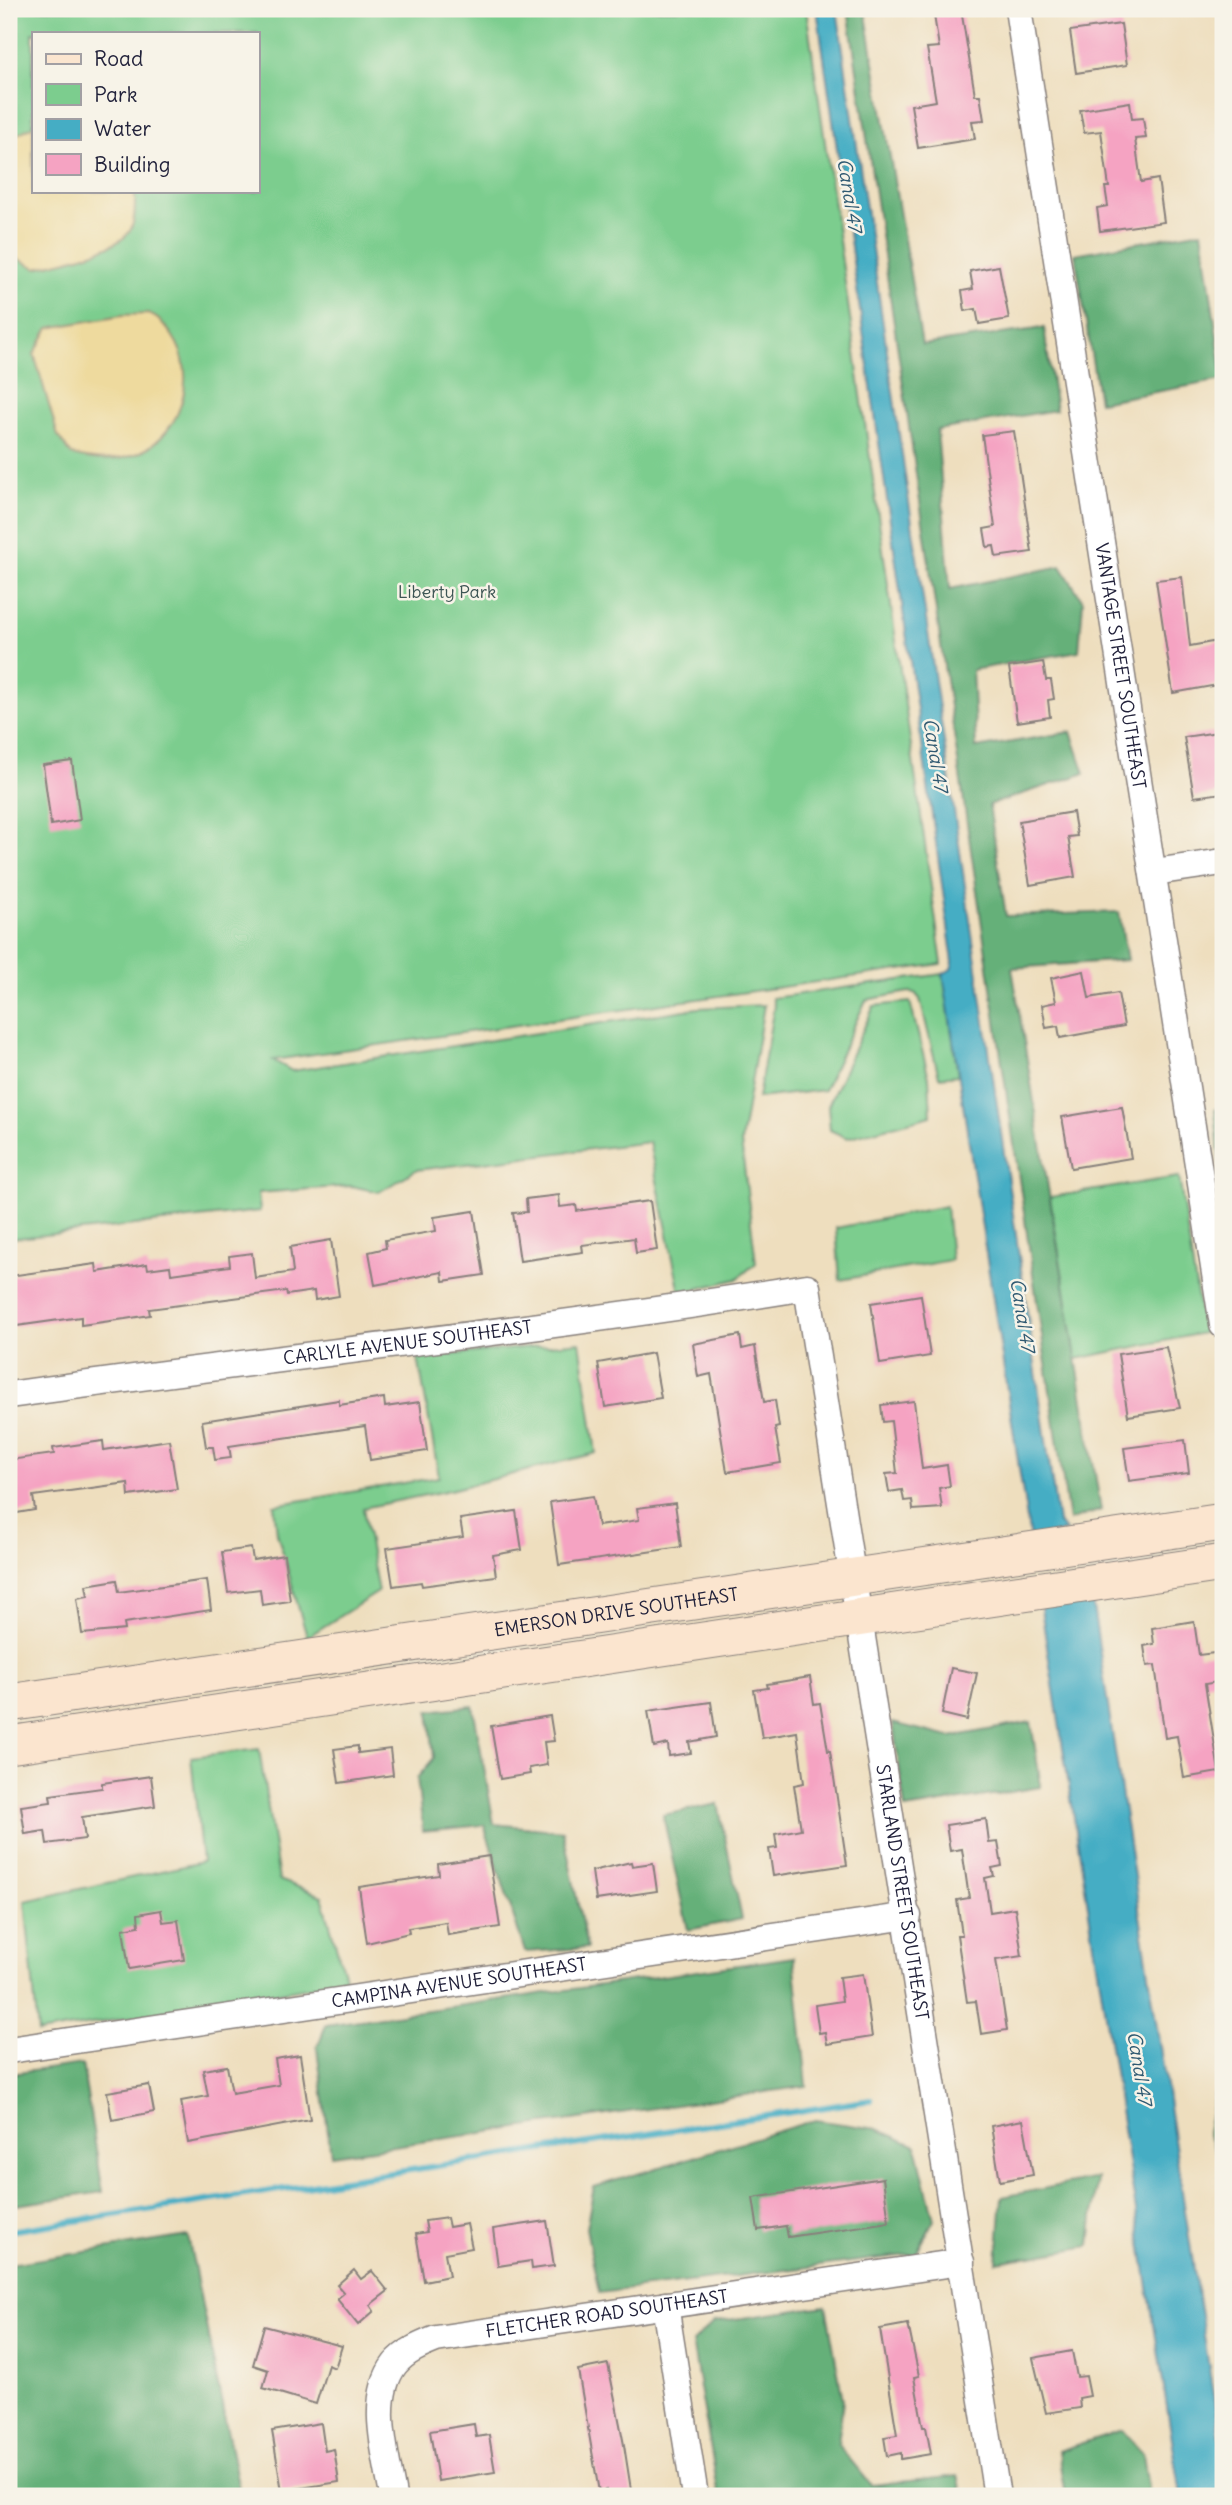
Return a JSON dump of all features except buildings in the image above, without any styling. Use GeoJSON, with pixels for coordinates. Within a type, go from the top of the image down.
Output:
{"type":"FeatureCollection","features":[{"type":"Feature","properties":{"kind":"street","name":"VANTAGE STREET SOUTHEAST"},"geometry":{"type":"LineString","coordinates":[[1018,9],[1154,872],[1215,1226],[1223,1325]]}},
{"type":"Feature","properties":{"kind":"street"},"geometry":{"type":"LineString","coordinates":[[1154,872],[1223,862]]}},
{"type":"Feature","properties":{"kind":"street","name":"CARLYLE AVENUE SOUTHEAST"},"geometry":{"type":"LineString","coordinates":[[9,1395],[204,1367],[653,1312],[807,1287]]}},
{"type":"Feature","properties":{"kind":"street","name":"STARLAND STREET SOUTHEAST"},"geometry":{"type":"LineString","coordinates":[[807,1287],[858,1618],[908,1916],[997,2496]]}},
{"type":"Feature","properties":{"kind":"street","name":"EMERSON DRIVE SOUTHEAST"},"geometry":{"type":"LineString","coordinates":[[9,1703],[1223,1522]]}},
{"type":"Feature","properties":{"kind":"street"},"geometry":{"type":"LineString","coordinates":[[9,1745],[1223,1563]]}},
{"type":"Feature","properties":{"kind":"street","name":"CAMPINA AVENUE SOUTHEAST"},"geometry":{"type":"LineString","coordinates":[[9,2050],[908,1916]]}},
{"type":"Feature","properties":{"kind":"street","name":"FLETCHER ROAD SOUTHEAST"},"geometry":{"type":"LineString","coordinates":[[393,2496],[382,2423],[384,2393],[394,2366],[409,2351],[436,2339],[961,2262]]}},
{"type":"Feature","properties":{"kind":"street"},"geometry":{"type":"LineString","coordinates":[[665,2305],[695,2496]]}},
{"type":"Feature","properties":{"kind":"green space","name":"Liberty Park"},"geometry":{"type":"Polygon","coordinates":[[[9,9],[806,9],[942,964],[273,1060],[292,1071],[698,1008],[764,1005],[741,1142],[756,1263],[737,1279],[680,1293],[649,1142],[416,1170],[379,1192],[351,1186],[258,1193],[260,1211],[9,1239],[9,9]]]}},
{"type":"Feature","properties":{"kind":"green space"},"geometry":{"type":"Polygon","coordinates":[[[848,9],[865,9],[922,345],[1044,328],[1056,410],[937,430],[950,589],[1061,566],[1083,601],[1079,651],[972,670],[976,748],[1071,732],[1085,773],[989,805],[1006,916],[1119,912],[1127,960],[1012,968],[1101,1510],[1069,1521],[848,9]]]}},
{"type":"Feature","properties":{"kind":"green space"},"geometry":{"type":"Polygon","coordinates":[[[1202,231],[1223,380],[1099,402],[1075,254],[1202,231]]]}},
{"type":"Feature","properties":{"kind":"green space"},"geometry":{"type":"Polygon","coordinates":[[[943,974],[958,1075],[939,1077],[920,999],[915,993],[909,992],[866,1000],[824,1090],[758,1098],[774,1006],[772,998],[943,974]]]}},
{"type":"Feature","properties":{"kind":"green space"},"geometry":{"type":"Polygon","coordinates":[[[910,1002],[929,1078],[931,1116],[847,1138],[830,1130],[828,1106],[874,1006],[910,1002]]]}},
{"type":"Feature","properties":{"kind":"green space"},"geometry":{"type":"Polygon","coordinates":[[[1223,1107],[1223,1199],[1215,1110],[1223,1107]]]}},
{"type":"Feature","properties":{"kind":"green space"},"geometry":{"type":"Polygon","coordinates":[[[1179,1177],[1203,1333],[1076,1359],[1050,1197],[1179,1177]]]}},
{"type":"Feature","properties":{"kind":"green space"},"geometry":{"type":"Polygon","coordinates":[[[946,1206],[951,1260],[840,1280],[836,1228],[946,1206]]]}},
{"type":"Feature","properties":{"kind":"green space"},"geometry":{"type":"Polygon","coordinates":[[[580,1342],[596,1453],[450,1490],[363,1508],[378,1592],[307,1637],[277,1533],[274,1505],[439,1477],[418,1358],[580,1342]]]}},
{"type":"Feature","properties":{"kind":"green space"},"geometry":{"type":"Polygon","coordinates":[[[473,1706],[494,1824],[563,1831],[587,1948],[525,1952],[484,1825],[423,1831],[417,1778],[434,1758],[429,1711],[473,1706]]]}},
{"type":"Feature","properties":{"kind":"green space"},"geometry":{"type":"Polygon","coordinates":[[[1031,1722],[1041,1787],[905,1809],[893,1723],[950,1737],[1031,1722]]]}},
{"type":"Feature","properties":{"kind":"green space"},"geometry":{"type":"Polygon","coordinates":[[[259,1749],[279,1880],[322,1896],[346,1981],[38,2033],[25,1901],[202,1862],[191,1757],[259,1749]]]}},
{"type":"Feature","properties":{"kind":"green space"},"geometry":{"type":"Polygon","coordinates":[[[718,1804],[742,1919],[688,1930],[663,1815],[718,1804]]]}},
{"type":"Feature","properties":{"kind":"green space"},"geometry":{"type":"Polygon","coordinates":[[[794,1957],[807,2086],[331,2155],[317,2048],[326,2025],[794,1957]]]}},
{"type":"Feature","properties":{"kind":"green space"},"geometry":{"type":"Polygon","coordinates":[[[82,2064],[103,2192],[9,2206],[9,2074],[82,2064]]]}},
{"type":"Feature","properties":{"kind":"green space"},"geometry":{"type":"Polygon","coordinates":[[[1215,2093],[1223,2098],[1223,2164],[1207,2133],[1215,2093]]]}},
{"type":"Feature","properties":{"kind":"green space"},"geometry":{"type":"Polygon","coordinates":[[[815,2120],[877,2129],[916,2146],[934,2220],[916,2254],[599,2293],[586,2228],[594,2187],[815,2120]]]}},
{"type":"Feature","properties":{"kind":"green space"},"geometry":{"type":"Polygon","coordinates":[[[1097,2178],[1090,2246],[997,2262],[1002,2197],[1097,2178]]]}},
{"type":"Feature","properties":{"kind":"green space"},"geometry":{"type":"Polygon","coordinates":[[[188,2236],[239,2489],[246,2496],[9,2496],[9,2264],[188,2236]]]}},
{"type":"Feature","properties":{"kind":"green space"},"geometry":{"type":"Polygon","coordinates":[[[826,2306],[843,2400],[838,2445],[871,2485],[958,2476],[963,2496],[818,2496],[794,2486],[741,2496],[719,2496],[692,2342],[714,2322],[826,2306]]]}},
{"type":"Feature","properties":{"kind":"green space"},"geometry":{"type":"Polygon","coordinates":[[[1122,2430],[1143,2454],[1149,2496],[1065,2496],[1058,2451],[1122,2430]]]}},
{"type":"Feature","properties":{"kind":"sand"},"geometry":{"type":"Polygon","coordinates":[[[32,126],[32,192],[135,192],[131,229],[125,236],[103,249],[36,268],[9,254],[9,138],[32,126]]]}},
{"type":"Feature","properties":{"kind":"sand"},"geometry":{"type":"Polygon","coordinates":[[[148,314],[156,317],[172,335],[181,352],[185,369],[185,388],[173,422],[148,448],[131,456],[102,460],[72,455],[58,436],[34,354],[49,328],[122,315],[148,314]]]}},
{"type":"Feature","properties":{"kind":"water","name":"Canal 47"},"geometry":{"type":"Polygon","coordinates":[[[817,9],[837,9],[1058,1523],[1066,1531],[1030,1539],[943,974],[951,969],[953,962],[817,9]]]}},
{"type":"Feature","properties":{"kind":"water","name":"Canal 47"},"geometry":{"type":"Polygon","coordinates":[[[1091,1594],[1223,2460],[1223,2496],[1181,2496],[1040,1602],[1091,1594]]]}},
{"type":"Feature","properties":{"kind":"waterway"},"geometry":{"type":"LineString","coordinates":[[9,2231],[871,2100]]}}]}
